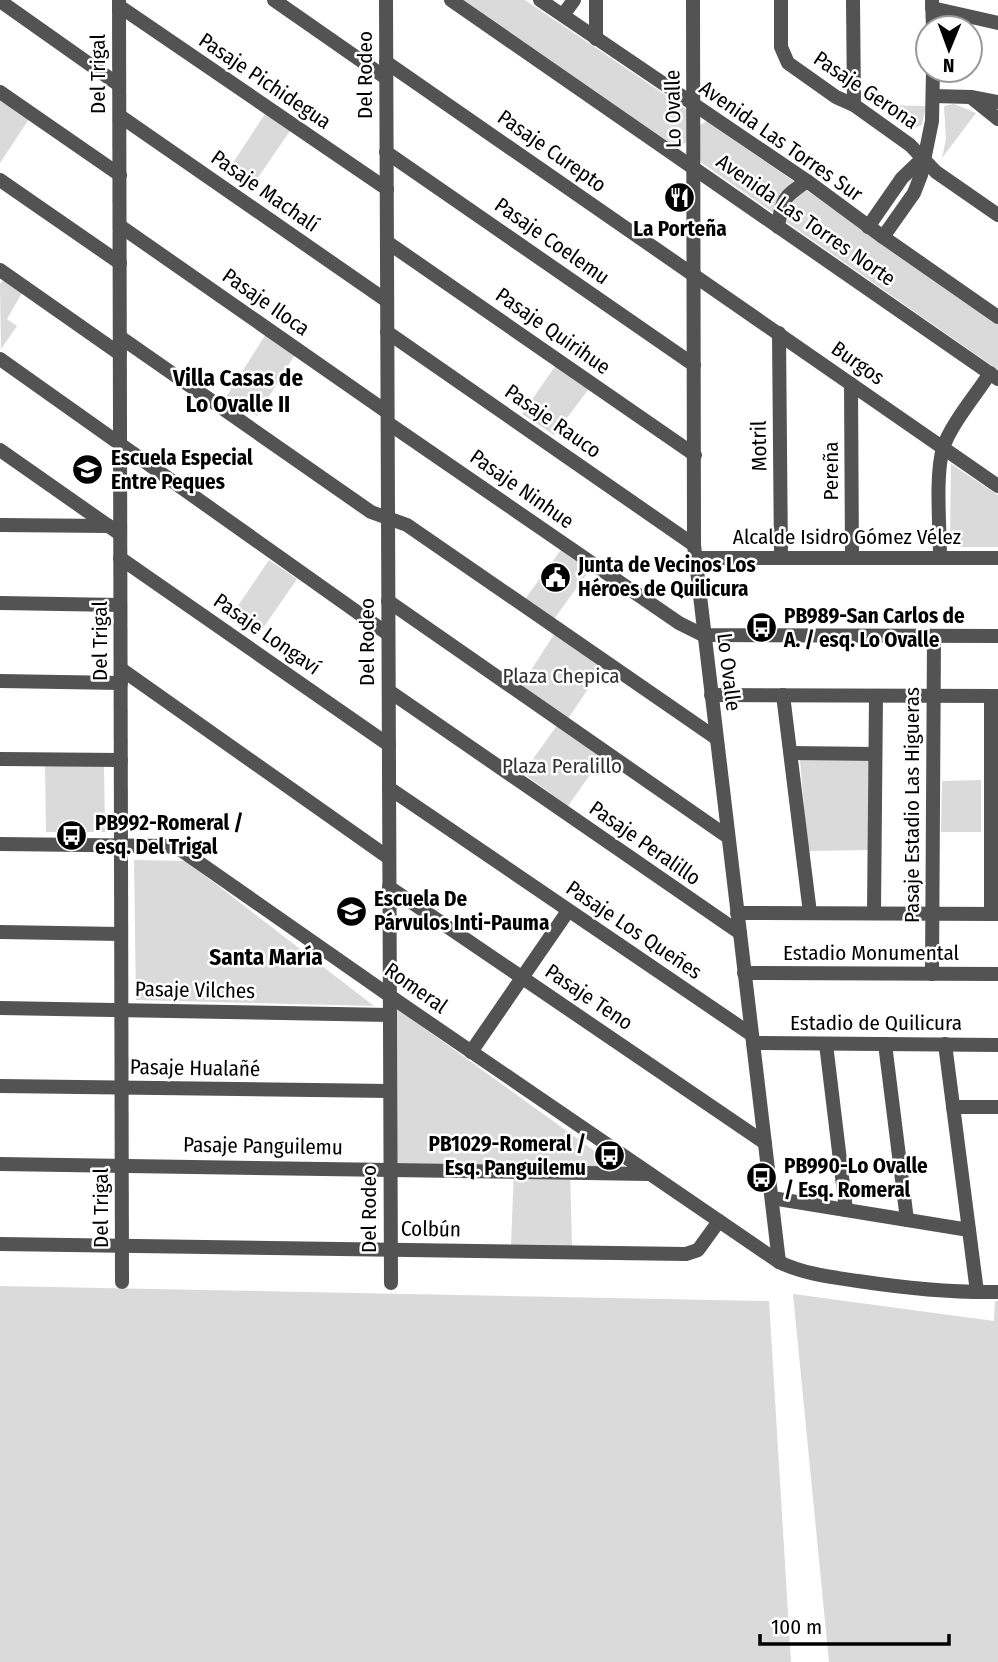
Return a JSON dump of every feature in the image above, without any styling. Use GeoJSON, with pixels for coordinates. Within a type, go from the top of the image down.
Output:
{"type":"FeatureCollection","features":[{"type":"Feature","properties":{"kind":"street"},"geometry":{"type":"LineString","coordinates":[[274,0],[386,78]]}},
{"type":"Feature","properties":{"kind":"street","name":"Del Rodeo"},"geometry":{"type":"LineString","coordinates":[[386,0],[391,1283]]}},
{"type":"Feature","properties":{"kind":"street","name":"Avenida Las Torres Norte"},"geometry":{"type":"LineString","coordinates":[[451,0],[994,376]]}},
{"type":"Feature","properties":{"kind":"street","name":"Avenida Las Torres Sur"},"geometry":{"type":"LineString","coordinates":[[540,0],[807,181],[998,317]]}},
{"type":"Feature","properties":{"kind":"street"},"geometry":{"type":"LineString","coordinates":[[563,16],[574,0]]}},
{"type":"Feature","properties":{"kind":"street"},"geometry":{"type":"LineString","coordinates":[[596,0],[596,38]]}},
{"type":"Feature","properties":{"kind":"street","name":"Lo Ovalle"},"geometry":{"type":"LineString","coordinates":[[693,0],[695,552],[779,1262]]}},
{"type":"Feature","properties":{"kind":"street","name":"Pasaje Gerona"},"geometry":{"type":"LineString","coordinates":[[781,0],[781,47],[784,59],[836,97],[854,105],[923,157],[936,172],[998,215]]}},
{"type":"Feature","properties":{"kind":"street"},"geometry":{"type":"LineString","coordinates":[[853,0],[854,105]]}},
{"type":"Feature","properties":{"kind":"street"},"geometry":{"type":"LineString","coordinates":[[0,1],[120,85]]}},
{"type":"Feature","properties":{"kind":"street","name":"Del Trigal"},"geometry":{"type":"LineString","coordinates":[[119,3],[120,445],[115,530],[120,558],[122,1282]]}},
{"type":"Feature","properties":{"kind":"street","name":"Pasaje Pichidegua"},"geometry":{"type":"LineString","coordinates":[[119,3],[387,190]]}},
{"type":"Feature","properties":{"kind":"street"},"geometry":{"type":"LineString","coordinates":[[932,4],[998,23]]}},
{"type":"Feature","properties":{"kind":"street","name":"Pasaje Curepto"},"geometry":{"type":"LineString","coordinates":[[386,62],[694,274]]}},
{"type":"Feature","properties":{"kind":"street"},"geometry":{"type":"LineString","coordinates":[[883,237],[918,184],[930,137],[933,84]]}},
{"type":"Feature","properties":{"kind":"street"},"geometry":{"type":"LineString","coordinates":[[0,92],[120,175]]}},
{"type":"Feature","properties":{"kind":"street"},"geometry":{"type":"LineString","coordinates":[[933,96],[971,97],[998,102]]}},
{"type":"Feature","properties":{"kind":"street"},"geometry":{"type":"LineString","coordinates":[[971,97],[998,119]]}},
{"type":"Feature","properties":{"kind":"street","name":"Pasaje Machalí"},"geometry":{"type":"LineString","coordinates":[[120,116],[387,301]]}},
{"type":"Feature","properties":{"kind":"street","name":"Pasaje Coelemu"},"geometry":{"type":"LineString","coordinates":[[386,152],[694,365]]}},
{"type":"Feature","properties":{"kind":"street"},"geometry":{"type":"LineString","coordinates":[[868,227],[902,178],[923,157]]}},
{"type":"Feature","properties":{"kind":"street"},"geometry":{"type":"LineString","coordinates":[[0,180],[120,263]]}},
{"type":"Feature","properties":{"kind":"street"},"geometry":{"type":"LineString","coordinates":[[778,227],[782,203],[790,193],[807,181]]}},
{"type":"Feature","properties":{"kind":"street","name":"Pasaje Iloca"},"geometry":{"type":"LineString","coordinates":[[120,226],[388,417]]}},
{"type":"Feature","properties":{"kind":"street","name":"Pasaje Quirihue"},"geometry":{"type":"LineString","coordinates":[[387,242],[695,455]]}},
{"type":"Feature","properties":{"kind":"street"},"geometry":{"type":"LineString","coordinates":[[0,270],[120,354]]}},
{"type":"Feature","properties":{"kind":"street","name":"Burgos"},"geometry":{"type":"LineString","coordinates":[[694,274],[998,486]]}},
{"type":"Feature","properties":{"kind":"street","name":"Pasaje Rauco"},"geometry":{"type":"LineString","coordinates":[[387,332],[695,552]]}},
{"type":"Feature","properties":{"kind":"street","name":"Motril"},"geometry":{"type":"LineString","coordinates":[[779,333],[781,558]]}},
{"type":"Feature","properties":{"kind":"street"},"geometry":{"type":"LineString","coordinates":[[120,337],[371,512],[407,525],[716,738]]}},
{"type":"Feature","properties":{"kind":"street"},"geometry":{"type":"LineString","coordinates":[[0,359],[388,634]]}},
{"type":"Feature","properties":{"kind":"street"},"geometry":{"type":"LineString","coordinates":[[940,558],[940,469],[943,448],[994,376]]}},
{"type":"Feature","properties":{"kind":"street","name":"Pereña"},"geometry":{"type":"LineString","coordinates":[[851,384],[852,558]]}},
{"type":"Feature","properties":{"kind":"street","name":"Pasaje Ninhue"},"geometry":{"type":"LineString","coordinates":[[388,417],[668,615],[704,635]]}},
{"type":"Feature","properties":{"kind":"street"},"geometry":{"type":"LineString","coordinates":[[0,450],[115,530]]}},
{"type":"Feature","properties":{"kind":"street"},"geometry":{"type":"LineString","coordinates":[[0,525],[115,530]]}},
{"type":"Feature","properties":{"kind":"street","name":"Alcalde Isidro Gómez Vélez"},"geometry":{"type":"LineString","coordinates":[[695,552],[781,558],[998,558]]}},
{"type":"Feature","properties":{"kind":"street","name":"Pasaje Longaví"},"geometry":{"type":"LineString","coordinates":[[120,558],[389,745]]}},
{"type":"Feature","properties":{"kind":"street"},"geometry":{"type":"LineString","coordinates":[[388,601],[728,837]]}},
{"type":"Feature","properties":{"kind":"street"},"geometry":{"type":"LineString","coordinates":[[0,603],[120,605]]}},
{"type":"Feature","properties":{"kind":"street"},"geometry":{"type":"LineString","coordinates":[[704,635],[998,636]]}},
{"type":"Feature","properties":{"kind":"street","name":"Pasaje Estadio Las Higueras"},"geometry":{"type":"LineString","coordinates":[[932,974],[934,636]]}},
{"type":"Feature","properties":{"kind":"street"},"geometry":{"type":"LineString","coordinates":[[0,681],[121,676],[389,858]]}},
{"type":"Feature","properties":{"kind":"street","name":"Pasaje Peralillo"},"geometry":{"type":"LineString","coordinates":[[388,691],[740,933]]}},
{"type":"Feature","properties":{"kind":"street"},"geometry":{"type":"LineString","coordinates":[[711,695],[995,696],[994,914],[737,913]]}},
{"type":"Feature","properties":{"kind":"street"},"geometry":{"type":"LineString","coordinates":[[783,695],[810,913]]}},
{"type":"Feature","properties":{"kind":"street"},"geometry":{"type":"LineString","coordinates":[[874,913],[876,696]]}},
{"type":"Feature","properties":{"kind":"street"},"geometry":{"type":"LineString","coordinates":[[791,753],[875,754]]}},
{"type":"Feature","properties":{"kind":"street"},"geometry":{"type":"LineString","coordinates":[[0,759],[121,760]]}},
{"type":"Feature","properties":{"kind":"street","name":"Pasaje Los Queñes"},"geometry":{"type":"LineString","coordinates":[[389,788],[752,1039]]}},
{"type":"Feature","properties":{"kind":"street","name":"Romeral"},"geometry":{"type":"LineString","coordinates":[[0,844],[168,846],[181,850],[779,1262],[816,1274],[922,1290],[998,1292]]}},
{"type":"Feature","properties":{"kind":"street","name":"Pasaje Teno"},"geometry":{"type":"LineString","coordinates":[[389,887],[765,1143]]}},
{"type":"Feature","properties":{"kind":"street"},"geometry":{"type":"LineString","coordinates":[[471,1052],[568,911]]}},
{"type":"Feature","properties":{"kind":"street"},"geometry":{"type":"LineString","coordinates":[[0,932],[121,934]]}},
{"type":"Feature","properties":{"kind":"street","name":"Estadio Monumental"},"geometry":{"type":"LineString","coordinates":[[744,973],[998,974]]}},
{"type":"Feature","properties":{"kind":"street","name":"Pasaje Vilches"},"geometry":{"type":"LineString","coordinates":[[0,1008],[390,1015]]}},
{"type":"Feature","properties":{"kind":"street","name":"Estadio de Quilicura"},"geometry":{"type":"LineString","coordinates":[[752,1039],[826,1044],[998,1045]]}},
{"type":"Feature","properties":{"kind":"street"},"geometry":{"type":"LineString","coordinates":[[826,1044],[846,1210]]}},
{"type":"Feature","properties":{"kind":"street"},"geometry":{"type":"LineString","coordinates":[[885,1044],[906,1220]]}},
{"type":"Feature","properties":{"kind":"street"},"geometry":{"type":"LineString","coordinates":[[945,1044],[977,1292]]}},
{"type":"Feature","properties":{"kind":"street","name":"Pasaje Hualañé"},"geometry":{"type":"LineString","coordinates":[[0,1086],[390,1091]]}},
{"type":"Feature","properties":{"kind":"street"},"geometry":{"type":"LineString","coordinates":[[953,1107],[998,1107]]}},
{"type":"Feature","properties":{"kind":"street","name":"Pasaje Panguilemu"},"geometry":{"type":"LineString","coordinates":[[0,1164],[651,1174]]}},
{"type":"Feature","properties":{"kind":"street"},"geometry":{"type":"LineString","coordinates":[[772,1198],[969,1230]]}},
{"type":"Feature","properties":{"kind":"street","name":"Colbún"},"geometry":{"type":"LineString","coordinates":[[0,1244],[690,1254],[698,1250],[719,1220]]}},
{"type":"Feature","properties":{"kind":"green space"},"geometry":{"type":"Polygon","coordinates":[[[461,0],[525,0],[689,111],[686,142],[683,145],[673,145],[461,0]]]}},
{"type":"Feature","properties":{"kind":"green space"},"geometry":{"type":"Polygon","coordinates":[[[0,101],[29,119],[0,163],[0,101]]]}},
{"type":"Feature","properties":{"kind":"green space"},"geometry":{"type":"Polygon","coordinates":[[[954,104],[976,113],[942,158],[946,139],[944,106],[954,104]]]}},
{"type":"Feature","properties":{"kind":"green space"},"geometry":{"type":"Polygon","coordinates":[[[878,105],[926,106],[922,125],[911,129],[878,105]]]}},
{"type":"Feature","properties":{"kind":"green space"},"geometry":{"type":"Polygon","coordinates":[[[265,114],[290,131],[250,189],[227,172],[265,114]]]}},
{"type":"Feature","properties":{"kind":"green space"},"geometry":{"type":"Polygon","coordinates":[[[707,121],[998,324],[998,370],[702,163],[700,125],[707,121]]]}},
{"type":"Feature","properties":{"kind":"green space"},"geometry":{"type":"Polygon","coordinates":[[[5,278],[23,291],[7,319],[17,326],[1,349],[0,284],[5,278]]]}},
{"type":"Feature","properties":{"kind":"green space"},"geometry":{"type":"Polygon","coordinates":[[[266,334],[296,353],[257,416],[226,397],[266,334]]]}},
{"type":"Feature","properties":{"kind":"green space"},"geometry":{"type":"Polygon","coordinates":[[[556,365],[591,386],[554,435],[522,414],[556,365]]]}},
{"type":"Feature","properties":{"kind":"green space"},"geometry":{"type":"Polygon","coordinates":[[[951,464],[998,495],[998,547],[959,547],[950,541],[951,464]]]}},
{"type":"Feature","properties":{"kind":"green space"},"geometry":{"type":"Polygon","coordinates":[[[563,547],[591,568],[554,619],[525,599],[563,547]]]}},
{"type":"Feature","properties":{"kind":"green space"},"geometry":{"type":"Polygon","coordinates":[[[269,560],[297,579],[257,637],[229,619],[269,560]]]}},
{"type":"Feature","properties":{"kind":"green space","name":"Plaza Chepica"},"geometry":{"type":"Polygon","coordinates":[[[555,633],[603,666],[568,719],[520,687],[555,633]]]}},
{"type":"Feature","properties":{"kind":"green space","name":"Plaza Peralillo"},"geometry":{"type":"Polygon","coordinates":[[[558,724],[604,755],[568,806],[523,773],[558,724]]]}},
{"type":"Feature","properties":{"kind":"green space"},"geometry":{"type":"Polygon","coordinates":[[[800,760],[872,761],[871,850],[808,851],[800,760]]]}},
{"type":"Feature","properties":{"kind":"green space"},"geometry":{"type":"Polygon","coordinates":[[[104,764],[105,832],[46,832],[45,765],[104,764]]]}},
{"type":"Feature","properties":{"kind":"green space"},"geometry":{"type":"Polygon","coordinates":[[[981,780],[981,832],[941,832],[942,781],[981,780]]]}},
{"type":"Feature","properties":{"kind":"green space"},"geometry":{"type":"Polygon","coordinates":[[[134,860],[186,861],[374,1006],[136,1000],[134,860]]]}},
{"type":"Feature","properties":{"kind":"green space"},"geometry":{"type":"Polygon","coordinates":[[[395,1007],[618,1168],[570,1167],[572,1246],[511,1246],[514,1169],[396,1168],[395,1007]]]}},
{"type":"Feature","properties":{"kind":"green space"},"geometry":{"type":"Polygon","coordinates":[[[0,1286],[769,1301],[791,1662],[0,1662],[0,1286]]]}},
{"type":"Feature","properties":{"kind":"green space"},"geometry":{"type":"Polygon","coordinates":[[[793,1294],[994,1321],[995,1301],[998,1301],[998,1662],[829,1662],[793,1294]]]}},
{"type":"Feature","properties":{"kind":"place","name":"La Porteña"},"geometry":{"type":"Point","coordinates":[680,197]}},
{"type":"Feature","properties":{"kind":"place","name":"Escuela Especial Entre Peques"},"geometry":{"type":"Point","coordinates":[88,470]}},
{"type":"Feature","properties":{"kind":"place","name":"Junta de Vecinos Los Héroes de Quilicura"},"geometry":{"type":"Point","coordinates":[555,577]}},
{"type":"Feature","properties":{"kind":"place","name":"PB989-San Carlos de A. / esq. Lo Ovalle"},"geometry":{"type":"Point","coordinates":[761,628]}},
{"type":"Feature","properties":{"kind":"place","name":"PB992-Romeral / esq. Del Trigal"},"geometry":{"type":"Point","coordinates":[72,835]}},
{"type":"Feature","properties":{"kind":"place","name":"Escuela De Párvulos Inti-Pauma"},"geometry":{"type":"Point","coordinates":[351,911]}},
{"type":"Feature","properties":{"kind":"place","name":"PB1029-Romeral / Esq. Panguilemu"},"geometry":{"type":"Point","coordinates":[609,1156]}},
{"type":"Feature","properties":{"kind":"place","name":"PB990-Lo Ovalle / Esq. Romeral"},"geometry":{"type":"Point","coordinates":[761,1178]}},
{"type":"Feature","properties":{"kind":"district","name":"Villa Casas de Lo Ovalle II"},"geometry":{"type":"Point","coordinates":[238,391]}},
{"type":"Feature","properties":{"kind":"district","name":"Santa María"},"geometry":{"type":"Point","coordinates":[266,957]}}]}
